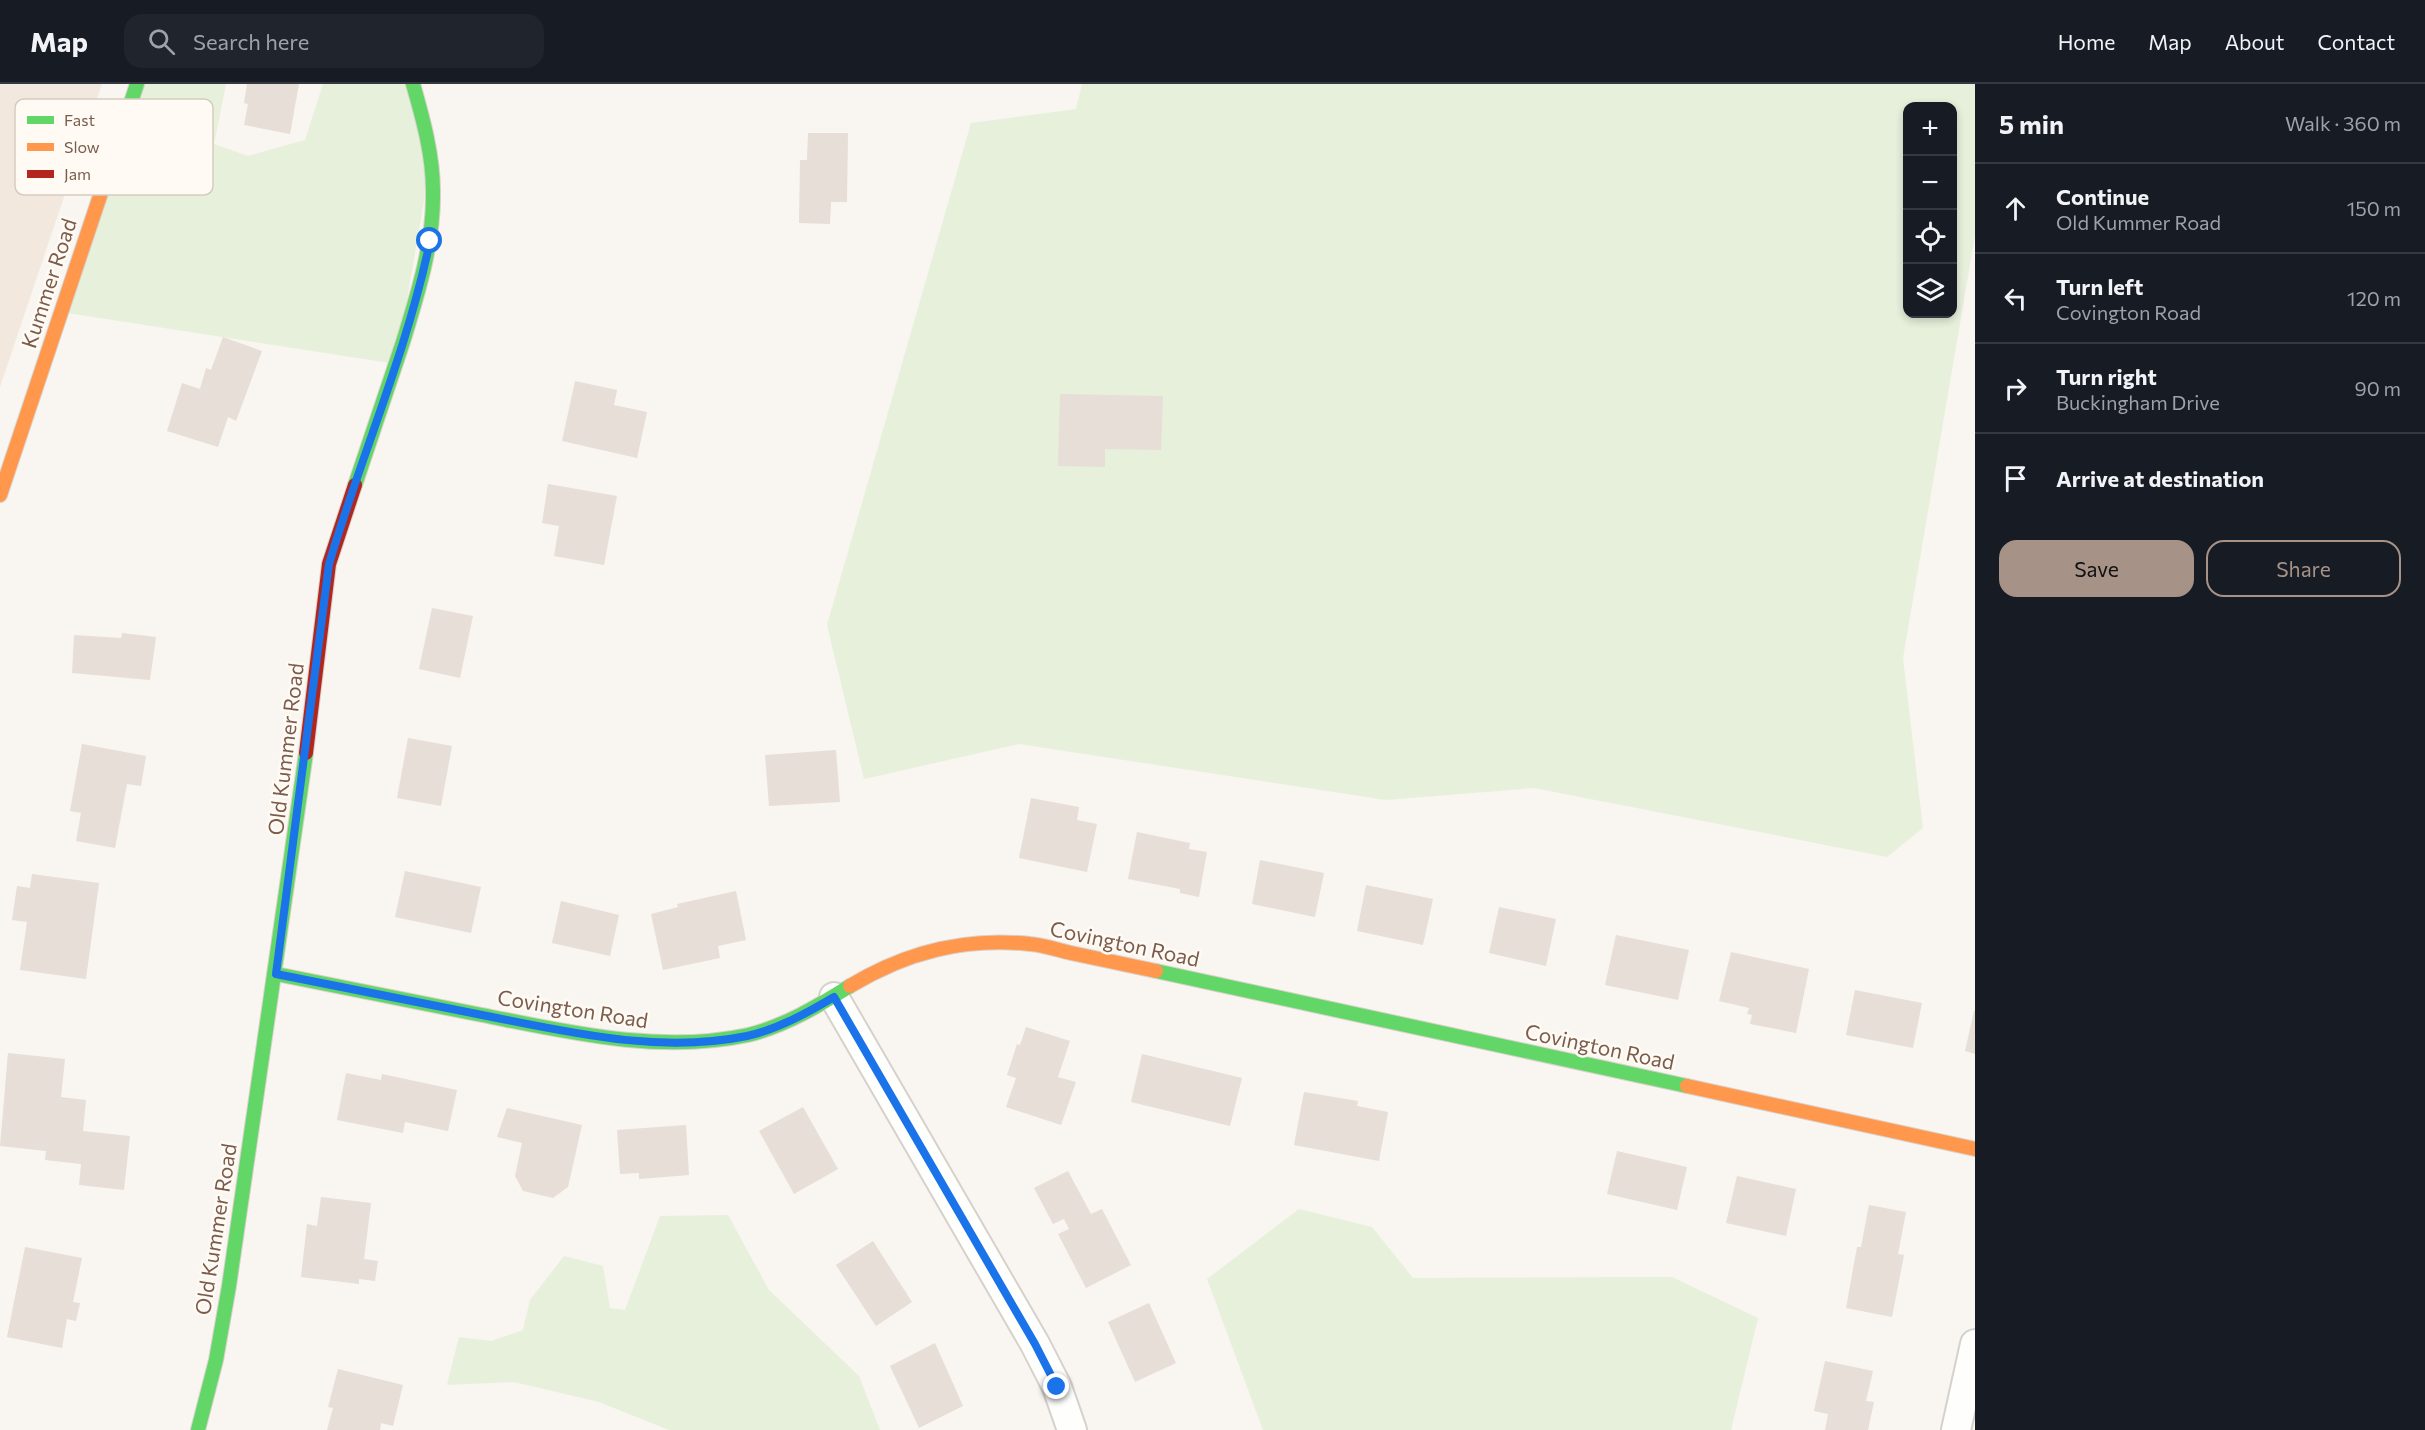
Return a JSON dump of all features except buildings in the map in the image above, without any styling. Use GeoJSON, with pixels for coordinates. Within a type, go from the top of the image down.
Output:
{"type":"FeatureCollection","features":[{"type":"Feature","properties":{"kind":"street","name":"Kummer Road"},"geometry":{"type":"LineString","coordinates":[[132,99],[137,84]]}},
{"type":"Feature","properties":{"kind":"street","name":"Old Kummer Road"},"geometry":{"type":"LineString","coordinates":[[198,1430],[207,1401],[224,1309],[276,974],[329,564],[390,385],[421,283],[430,241],[433,203],[431,160],[413,84]]}},
{"type":"Feature","properties":{"kind":"street","name":"Kummer Road"},"geometry":{"type":"LineString","coordinates":[[0,495],[100,195]]}},
{"type":"Feature","properties":{"kind":"street","name":"Covington Road"},"geometry":{"type":"LineString","coordinates":[[276,974],[584,1035],[657,1043],[688,1042],[748,1035],[804,1014],[896,961],[927,950],[992,942],[1031,944],[1975,1149]]}},
{"type":"Feature","properties":{"kind":"street"},"geometry":{"type":"LineString","coordinates":[[834,997],[1035,1344],[1057,1387],[1072,1430]]}},
{"type":"Feature","properties":{"kind":"street"},"geometry":{"type":"LineString","coordinates":[[1956,1430],[1975,1344]]}},
{"type":"Feature","properties":{"kind":"shaded area"},"geometry":{"type":"Polygon","coordinates":[[[0,84],[102,84],[97,99],[15,99],[15,195],[65,195],[0,387],[0,84]]]}},
{"type":"Feature","properties":{"kind":"green space"},"geometry":{"type":"Polygon","coordinates":[[[137,84],[226,84],[214,144],[248,156],[305,140],[323,84],[413,84],[431,160],[396,364],[61,312],[100,195],[213,195],[213,99],[132,99],[137,84]]]}},
{"type":"Feature","properties":{"kind":"green space"},"geometry":{"type":"Polygon","coordinates":[[[1082,84],[1975,84],[1975,235],[1903,658],[1923,828],[1887,857],[1534,788],[1386,800],[1019,744],[864,779],[827,625],[971,123],[1076,109],[1082,84]]]}},
{"type":"Feature","properties":{"kind":"green space"},"geometry":{"type":"Polygon","coordinates":[[[1299,1209],[1372,1227],[1413,1278],[1672,1277],[1758,1318],[1731,1430],[1263,1430],[1207,1279],[1299,1209]]]}},
{"type":"Feature","properties":{"kind":"green space"},"geometry":{"type":"Polygon","coordinates":[[[728,1215],[769,1290],[859,1376],[880,1430],[669,1430],[599,1402],[514,1382],[447,1385],[459,1337],[491,1341],[523,1330],[530,1300],[564,1256],[603,1266],[610,1308],[625,1310],[660,1216],[728,1215]]]}},
{"type":"Feature","properties":{"kind":"traffic: fast"},"geometry":{"type":"LineString","coordinates":[[132,99],[137,84]]}},
{"type":"Feature","properties":{"kind":"traffic: fast"},"geometry":{"type":"LineString","coordinates":[[355,485],[403,342],[424,268],[431,230],[433,210],[431,164],[424,124],[413,84]]}},
{"type":"Feature","properties":{"kind":"traffic: fast"},"geometry":{"type":"LineString","coordinates":[[198,1430],[216,1360],[229,1286],[306,753]]}},
{"type":"Feature","properties":{"kind":"traffic: fast"},"geometry":{"type":"LineString","coordinates":[[1156,971],[1687,1086]]}},
{"type":"Feature","properties":{"kind":"traffic: fast"},"geometry":{"type":"LineString","coordinates":[[276,974],[514,1022],[580,1034],[647,1042],[715,1040],[748,1035],[801,1015],[850,986]]}},
{"type":"Feature","properties":{"kind":"traffic: slow"},"geometry":{"type":"LineString","coordinates":[[0,495],[100,195]]}},
{"type":"Feature","properties":{"kind":"traffic: slow"},"geometry":{"type":"LineString","coordinates":[[850,986],[892,964],[914,956],[959,945],[982,943],[1006,942],[1046,946],[1156,971]]}},
{"type":"Feature","properties":{"kind":"traffic: slow"},"geometry":{"type":"LineString","coordinates":[[1687,1086],[1975,1149]]}},
{"type":"Feature","properties":{"kind":"traffic: jam"},"geometry":{"type":"LineString","coordinates":[[306,753],[329,564],[355,485]]}},
{"type":"Feature","properties":{"kind":"route"},"geometry":{"type":"LineString","coordinates":[[430,241],[421,283],[390,385],[329,564],[276,974],[584,1035],[657,1043],[748,1035],[775,1027],[834,997],[1035,1344],[1057,1387]]}}]}
